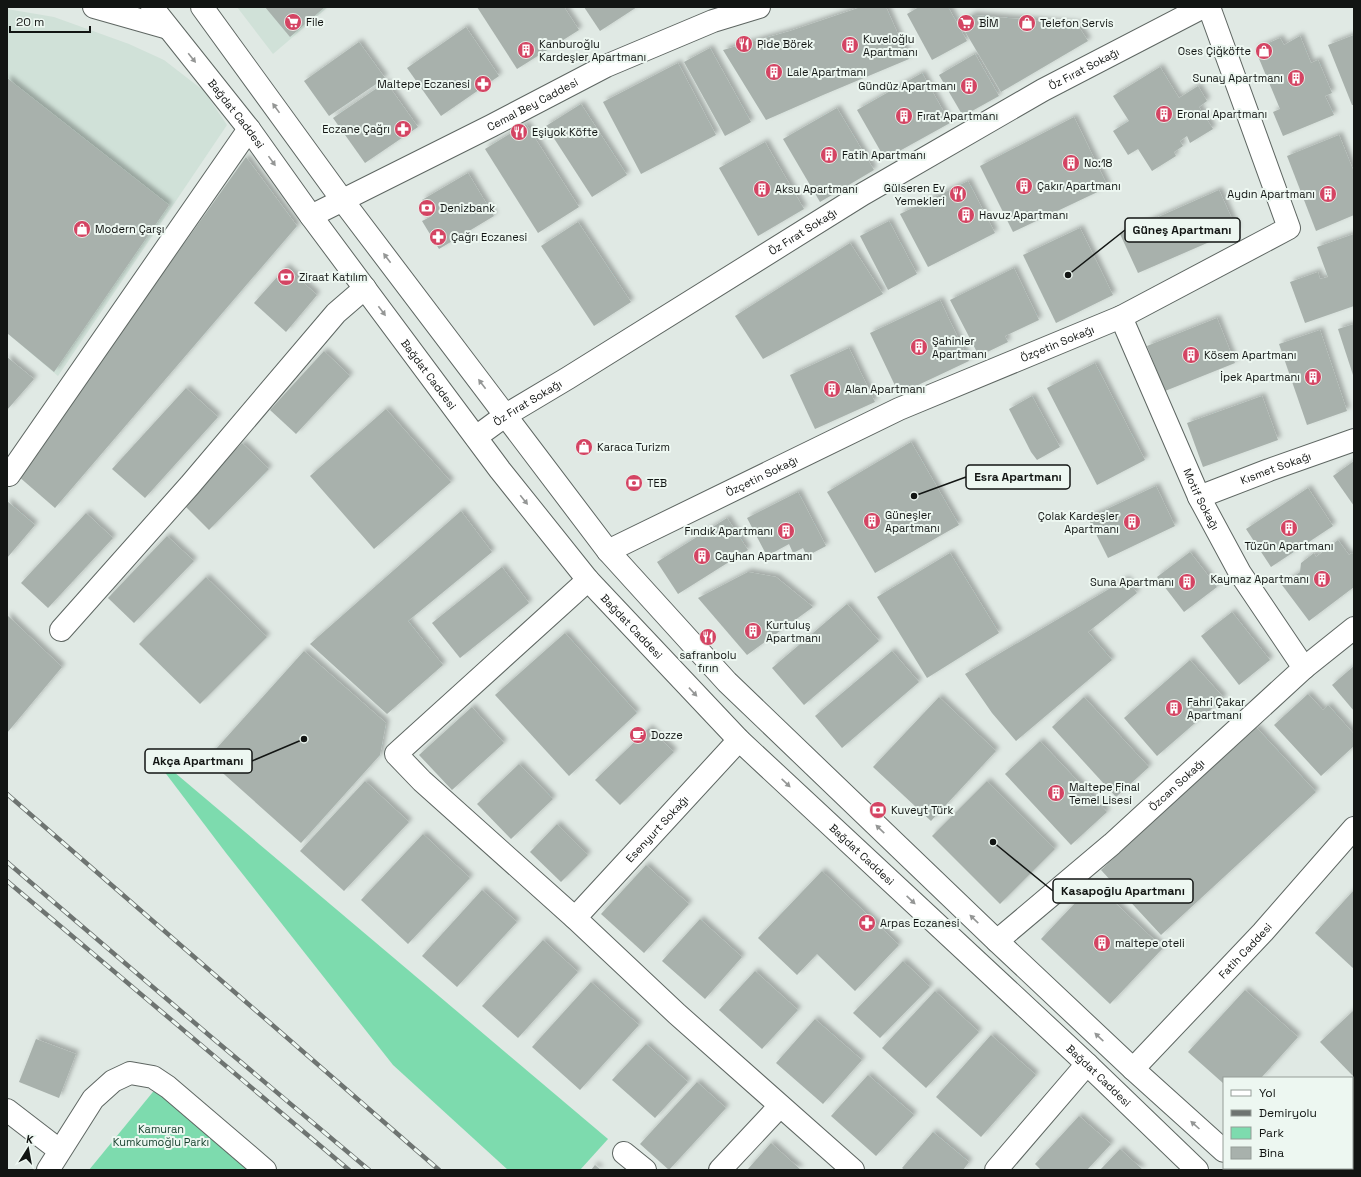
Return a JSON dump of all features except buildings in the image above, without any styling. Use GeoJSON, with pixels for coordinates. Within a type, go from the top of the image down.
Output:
{"type":"FeatureCollection","features":[{"type":"Feature","properties":{"kind":"street"},"geometry":{"type":"LineString","coordinates":[[94,7],[168,28]]}},
{"type":"Feature","properties":{"kind":"street","name":"Bağdat Caddesi"},"geometry":{"type":"LineString","coordinates":[[152,7],[249,129],[500,470],[588,580],[739,740],[1087,1064],[1197,1170]]}},
{"type":"Feature","properties":{"kind":"street"},"geometry":{"type":"LineString","coordinates":[[202,7],[343,201],[506,414],[608,551],[727,682],[997,941],[1133,1069],[1223,1150]]}},
{"type":"Feature","properties":{"kind":"street","name":"Cemal Bey Caddesi"},"geometry":{"type":"LineString","coordinates":[[312,216],[606,66],[713,21],[759,7]]}},
{"type":"Feature","properties":{"kind":"street","name":"Öz Fırat Sokağı"},"geometry":{"type":"LineString","coordinates":[[476,437],[506,414],[568,378],[863,194],[1043,90],[1203,7]]}},
{"type":"Feature","properties":{"kind":"street","name":"Özçetin Sokağı"},"geometry":{"type":"LineString","coordinates":[[608,551],[899,409],[1121,317],[1289,228],[1209,7]]}},
{"type":"Feature","properties":{"kind":"street"},"geometry":{"type":"LineString","coordinates":[[9,475],[249,129]]}},
{"type":"Feature","properties":{"kind":"street"},"geometry":{"type":"LineString","coordinates":[[62,630],[190,485],[336,313],[365,288]]}},
{"type":"Feature","properties":{"kind":"street","name":"Motif Sokağı"},"geometry":{"type":"LineString","coordinates":[[1121,317],[1198,497],[1240,573],[1304,668]]}},
{"type":"Feature","properties":{"kind":"street","name":"Kısmet Sokağı"},"geometry":{"type":"LineString","coordinates":[[1198,497],[1354,440]]}},
{"type":"Feature","properties":{"kind":"street"},"geometry":{"type":"LineString","coordinates":[[588,580],[396,754],[422,781],[574,918],[677,1014],[853,1170]]}},
{"type":"Feature","properties":{"kind":"street","name":"Özcan Sokağı"},"geometry":{"type":"LineString","coordinates":[[997,941],[1112,844],[1304,668],[1354,628]]}},
{"type":"Feature","properties":{"kind":"street","name":"Esenyurt Sokağı"},"geometry":{"type":"LineString","coordinates":[[574,918],[739,740]]}},
{"type":"Feature","properties":{"kind":"street","name":"Fatih Caddesi"},"geometry":{"type":"LineString","coordinates":[[1133,1069],[1263,932],[1354,828]]}},
{"type":"Feature","properties":{"kind":"street"},"geometry":{"type":"LineString","coordinates":[[996,1170],[1087,1064]]}},
{"type":"Feature","properties":{"kind":"street"},"geometry":{"type":"LineString","coordinates":[[48,1170],[59,1150],[93,1099],[113,1081],[130,1073],[153,1077],[168,1087],[265,1170]]}},
{"type":"Feature","properties":{"kind":"street"},"geometry":{"type":"LineString","coordinates":[[720,1170],[780,1106]]}},
{"type":"Feature","properties":{"kind":"street"},"geometry":{"type":"LineString","coordinates":[[7,1110],[59,1150]]}},
{"type":"Feature","properties":{"kind":"street"},"geometry":{"type":"LineString","coordinates":[[624,1153],[645,1170]]}},
{"type":"Feature","properties":{"kind":"shaded area"},"geometry":{"type":"Polygon","coordinates":[[[237,7],[328,7],[273,54],[237,7]]]}},
{"type":"Feature","properties":{"kind":"shaded area","name":"Modern Çarşı"},"geometry":{"type":"Polygon","coordinates":[[[7,9],[54,17],[129,44],[164,60],[204,91],[227,125],[58,376],[7,333],[7,9]]]}},
{"type":"Feature","properties":{"kind":"green space"},"geometry":{"type":"Polygon","coordinates":[[[148,750],[608,1139],[580,1170],[508,1170],[393,1065],[226,853],[148,750]]]}},
{"type":"Feature","properties":{"kind":"green space","name":"Kamuran Kumkumoğlu Parkı"},"geometry":{"type":"Polygon","coordinates":[[[157,1087],[251,1170],[89,1170],[157,1087]]]}},
{"type":"Feature","properties":{"kind":"railway"},"geometry":{"type":"LineString","coordinates":[[7,794],[439,1170]]}},
{"type":"Feature","properties":{"kind":"railway"},"geometry":{"type":"LineString","coordinates":[[7,862],[369,1170]]}},
{"type":"Feature","properties":{"kind":"railway"},"geometry":{"type":"LineString","coordinates":[[7,881],[349,1170]]}},
{"type":"Feature","properties":{"kind":"place","name":"File"},"geometry":{"type":"Point","coordinates":[293,22]}},
{"type":"Feature","properties":{"kind":"place","name":"BİM"},"geometry":{"type":"Point","coordinates":[966,23]}},
{"type":"Feature","properties":{"kind":"place","name":"Telefon Servis"},"geometry":{"type":"Point","coordinates":[1027,23]}},
{"type":"Feature","properties":{"kind":"place","name":"Pide Börek"},"geometry":{"type":"Point","coordinates":[744,44]}},
{"type":"Feature","properties":{"kind":"place","name":"Kuveloğlu Apartmanı"},"geometry":{"type":"Point","coordinates":[850,45]}},
{"type":"Feature","properties":{"kind":"place","name":"Kanburoğlu Kardeşler Apartmanı"},"geometry":{"type":"Point","coordinates":[526,50]}},
{"type":"Feature","properties":{"kind":"place","name":"Oses Çiğköfte"},"geometry":{"type":"Point","coordinates":[1264,51]}},
{"type":"Feature","properties":{"kind":"place","name":"Lale Apartmanı"},"geometry":{"type":"Point","coordinates":[774,72]}},
{"type":"Feature","properties":{"kind":"place","name":"Sunay Apartmanı"},"geometry":{"type":"Point","coordinates":[1296,78]}},
{"type":"Feature","properties":{"kind":"place","name":"Maltepe Eczanesi"},"geometry":{"type":"Point","coordinates":[483,84]}},
{"type":"Feature","properties":{"kind":"place","name":"Gündüz Apartmanı"},"geometry":{"type":"Point","coordinates":[969,86]}},
{"type":"Feature","properties":{"kind":"place","name":"Eronal Apartmanı"},"geometry":{"type":"Point","coordinates":[1164,114]}},
{"type":"Feature","properties":{"kind":"place","name":"Fırat Apartmanı"},"geometry":{"type":"Point","coordinates":[904,116]}},
{"type":"Feature","properties":{"kind":"place","name":"Eczane Çağrı"},"geometry":{"type":"Point","coordinates":[403,129]}},
{"type":"Feature","properties":{"kind":"place","name":"Eşiyok Köfte"},"geometry":{"type":"Point","coordinates":[519,132]}},
{"type":"Feature","properties":{"kind":"place","name":"Fatih Apartmanı"},"geometry":{"type":"Point","coordinates":[829,155]}},
{"type":"Feature","properties":{"kind":"place","name":"No:18"},"geometry":{"type":"Point","coordinates":[1071,163]}},
{"type":"Feature","properties":{"kind":"place","name":"Çakır Apartmanı"},"geometry":{"type":"Point","coordinates":[1024,186]}},
{"type":"Feature","properties":{"kind":"place","name":"Aksu Apartmanı"},"geometry":{"type":"Point","coordinates":[762,189]}},
{"type":"Feature","properties":{"kind":"place","name":"Gülseren Ev Yemekleri"},"geometry":{"type":"Point","coordinates":[958,194]}},
{"type":"Feature","properties":{"kind":"place","name":"Aydın Apartmanı"},"geometry":{"type":"Point","coordinates":[1328,194]}},
{"type":"Feature","properties":{"kind":"place","name":"Denizbank"},"geometry":{"type":"Point","coordinates":[427,208]}},
{"type":"Feature","properties":{"kind":"place","name":"Havuz Apartmanı"},"geometry":{"type":"Point","coordinates":[966,215]}},
{"type":"Feature","properties":{"kind":"place","name":"Modern Çarşı"},"geometry":{"type":"Point","coordinates":[82,229]}},
{"type":"Feature","properties":{"kind":"place","name":"Çağrı Eczanesi"},"geometry":{"type":"Point","coordinates":[438,237]}},
{"type":"Feature","properties":{"kind":"place","name":"Güneş Apartmanı"},"geometry":{"type":"Point","coordinates":[1068,275]}},
{"type":"Feature","properties":{"kind":"place","name":"Ziraat Katılım"},"geometry":{"type":"Point","coordinates":[286,277]}},
{"type":"Feature","properties":{"kind":"place","name":"Şahinler Apartmanı"},"geometry":{"type":"Point","coordinates":[919,347]}},
{"type":"Feature","properties":{"kind":"place","name":"Kösem Apartmanı"},"geometry":{"type":"Point","coordinates":[1191,355]}},
{"type":"Feature","properties":{"kind":"place","name":"İpek Apartmanı"},"geometry":{"type":"Point","coordinates":[1313,377]}},
{"type":"Feature","properties":{"kind":"place","name":"Alan Apartmanı"},"geometry":{"type":"Point","coordinates":[832,389]}},
{"type":"Feature","properties":{"kind":"place","name":"Karaca Turizm"},"geometry":{"type":"Point","coordinates":[584,447]}},
{"type":"Feature","properties":{"kind":"place","name":"TEB"},"geometry":{"type":"Point","coordinates":[634,483]}},
{"type":"Feature","properties":{"kind":"place","name":"Esra Apartmanı"},"geometry":{"type":"Point","coordinates":[914,496]}},
{"type":"Feature","properties":{"kind":"place","name":"Güneşler Apartmanı"},"geometry":{"type":"Point","coordinates":[872,521]}},
{"type":"Feature","properties":{"kind":"place","name":"Çolak Kardeşler Apartmanı"},"geometry":{"type":"Point","coordinates":[1132,522]}},
{"type":"Feature","properties":{"kind":"place","name":"Tüzün Apartmanı"},"geometry":{"type":"Point","coordinates":[1289,528]}},
{"type":"Feature","properties":{"kind":"place","name":"Fındık Apartmanı"},"geometry":{"type":"Point","coordinates":[786,531]}},
{"type":"Feature","properties":{"kind":"place","name":"Cayhan Apartmanı"},"geometry":{"type":"Point","coordinates":[702,556]}},
{"type":"Feature","properties":{"kind":"place","name":"Kaymaz Apartmanı"},"geometry":{"type":"Point","coordinates":[1322,579]}},
{"type":"Feature","properties":{"kind":"place","name":"Suna Apartmanı"},"geometry":{"type":"Point","coordinates":[1187,582]}},
{"type":"Feature","properties":{"kind":"place","name":"Kurtuluş Apartmanı"},"geometry":{"type":"Point","coordinates":[753,631]}},
{"type":"Feature","properties":{"kind":"place","name":"safranbolu fırın"},"geometry":{"type":"Point","coordinates":[708,637]}},
{"type":"Feature","properties":{"kind":"place","name":"Fahri Çakar Apartmanı"},"geometry":{"type":"Point","coordinates":[1174,708]}},
{"type":"Feature","properties":{"kind":"place","name":"Dozze"},"geometry":{"type":"Point","coordinates":[638,735]}},
{"type":"Feature","properties":{"kind":"place","name":"Akça Apartmanı"},"geometry":{"type":"Point","coordinates":[304,739]}},
{"type":"Feature","properties":{"kind":"place","name":"Maltepe Final Temel Lisesi"},"geometry":{"type":"Point","coordinates":[1056,793]}},
{"type":"Feature","properties":{"kind":"place","name":"Kuveyt Türk"},"geometry":{"type":"Point","coordinates":[878,810]}},
{"type":"Feature","properties":{"kind":"place","name":"Kasapoğlu Apartmanı"},"geometry":{"type":"Point","coordinates":[993,842]}},
{"type":"Feature","properties":{"kind":"place","name":"Arpas Eczanesi"},"geometry":{"type":"Point","coordinates":[867,923]}},
{"type":"Feature","properties":{"kind":"place","name":"maltepe oteli"},"geometry":{"type":"Point","coordinates":[1102,943]}}]}
